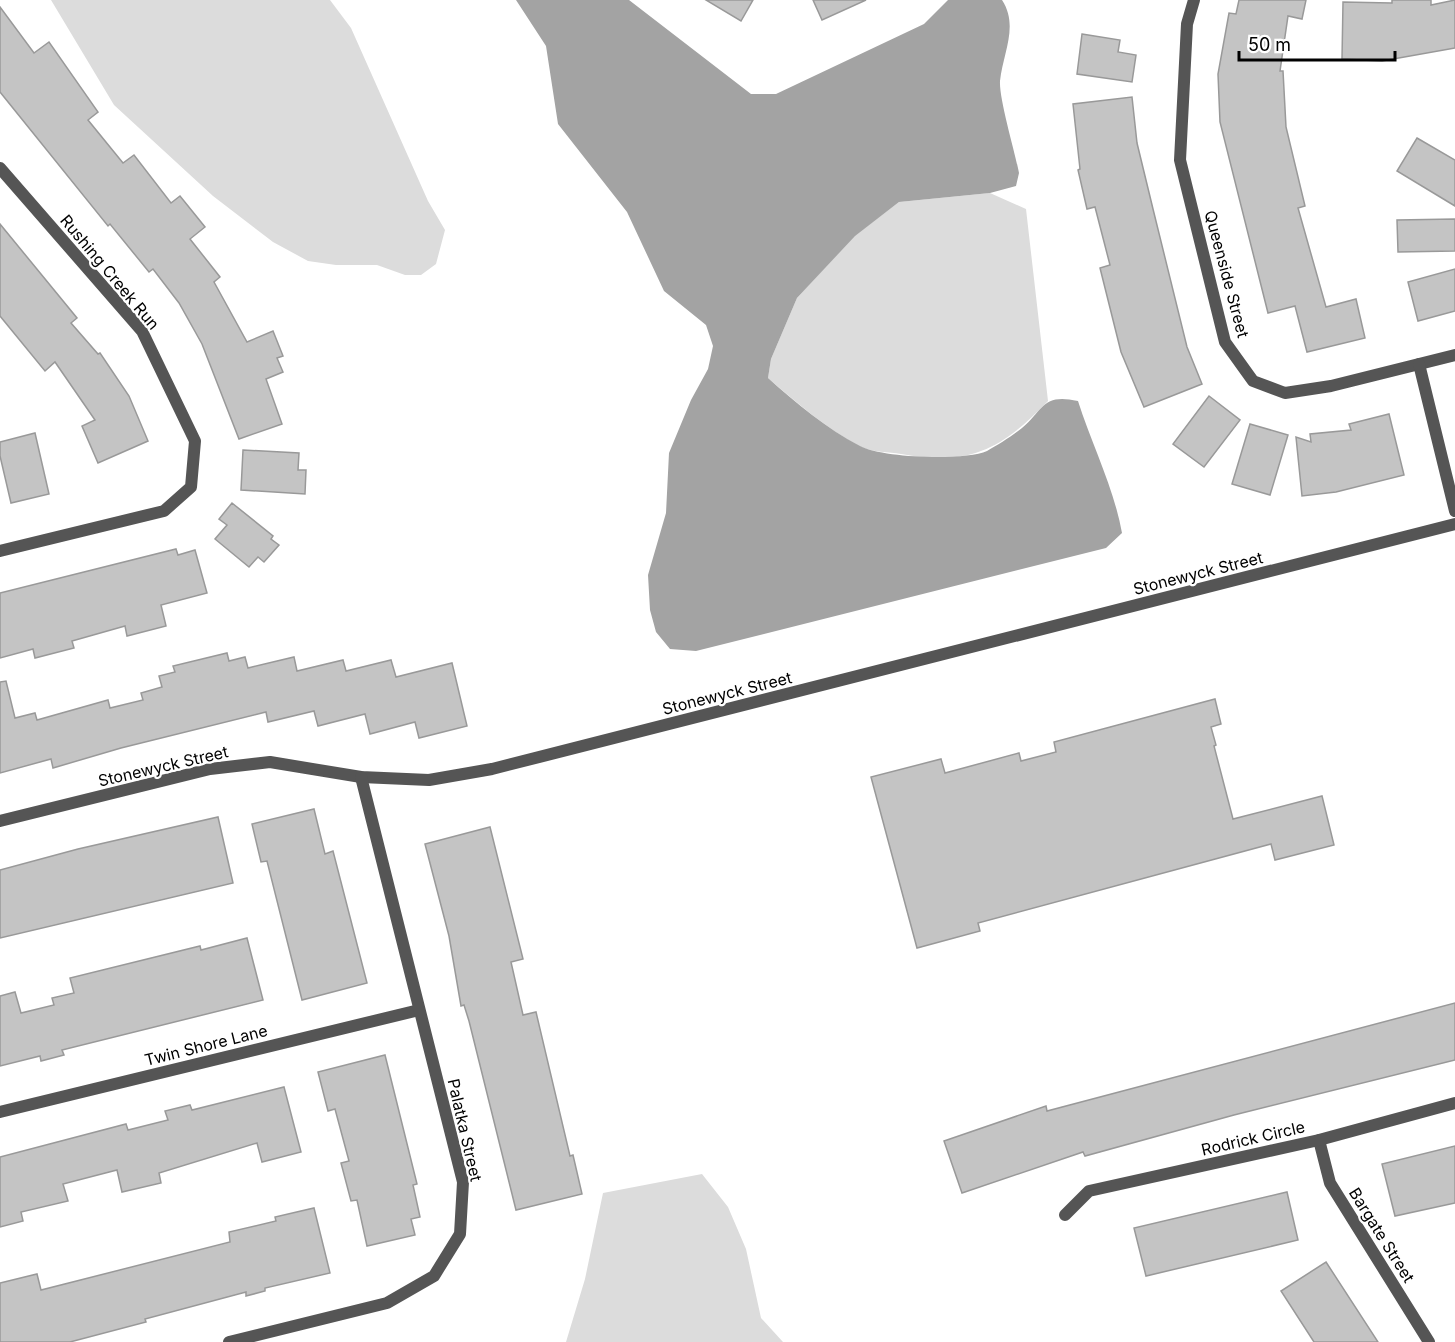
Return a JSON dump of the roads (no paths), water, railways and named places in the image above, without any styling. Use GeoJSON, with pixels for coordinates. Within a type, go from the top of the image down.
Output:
{"type":"FeatureCollection","features":[{"type":"Feature","properties":{"kind":"street","name":"Queenside Street"},"geometry":{"type":"LineString","coordinates":[[1194,0],[1187,24],[1180,160],[1225,342],[1253,381],[1285,393],[1331,386],[1455,355]]}},
{"type":"Feature","properties":{"kind":"street","name":"Rushing Creek Run"},"geometry":{"type":"LineString","coordinates":[[0,168],[142,331],[195,441],[191,487],[164,511],[0,551]]}},
{"type":"Feature","properties":{"kind":"street"},"geometry":{"type":"LineString","coordinates":[[1419,364],[1455,511]]}},
{"type":"Feature","properties":{"kind":"street","name":"Stonewyck Street"},"geometry":{"type":"LineString","coordinates":[[0,821],[210,769],[270,762],[361,777],[429,780],[492,770],[1455,524]]}},
{"type":"Feature","properties":{"kind":"street","name":"Palatka Street"},"geometry":{"type":"LineString","coordinates":[[229,1342],[387,1303],[434,1276],[460,1234],[463,1182],[361,777]]}},
{"type":"Feature","properties":{"kind":"street","name":"Twin Shore Lane"},"geometry":{"type":"LineString","coordinates":[[0,1112],[419,1010]]}},
{"type":"Feature","properties":{"kind":"street","name":"Rodrick Circle"},"geometry":{"type":"LineString","coordinates":[[1065,1215],[1089,1191],[1319,1140],[1455,1103]]}},
{"type":"Feature","properties":{"kind":"street","name":"Bargate Street"},"geometry":{"type":"LineString","coordinates":[[1319,1140],[1330,1183],[1429,1342]]}}]}
